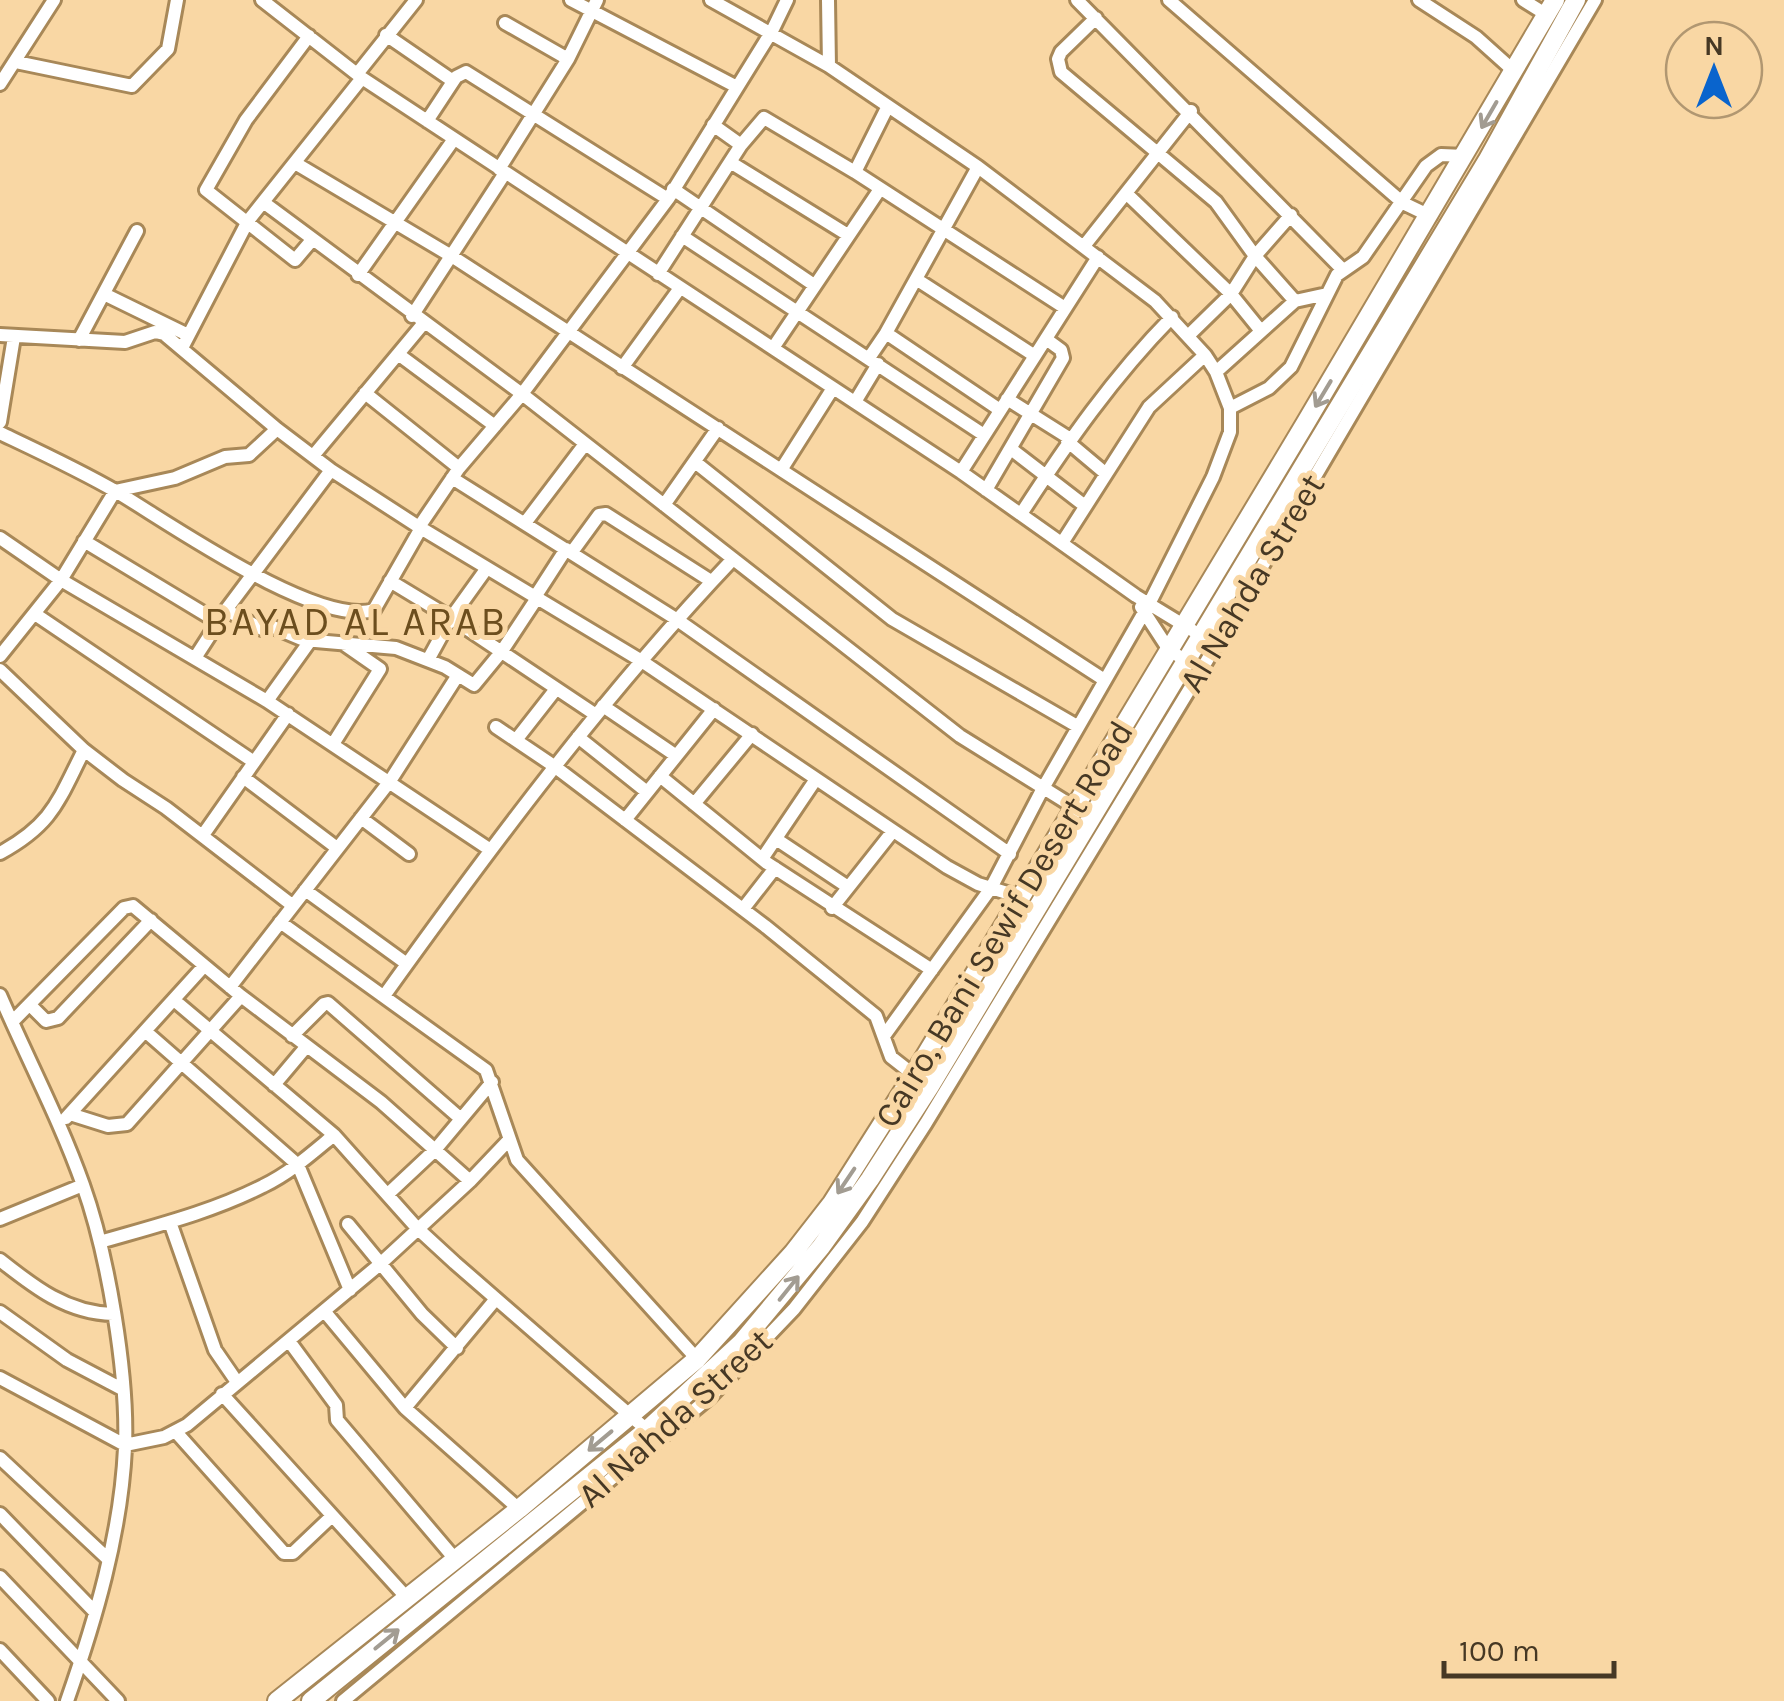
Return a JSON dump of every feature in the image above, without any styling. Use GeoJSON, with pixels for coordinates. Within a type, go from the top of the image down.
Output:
{"type":"FeatureCollection","features":[{"type":"Feature","properties":{"kind":"main road","name":"Cairo, Bani Sewif Desert Road"},"geometry":{"type":"LineString","coordinates":[[1192,630],[1487,160],[1576,0]]}},
{"type":"Feature","properties":{"kind":"main road","name":"Cairo, Bani Sewif Desert Road"},"geometry":{"type":"LineString","coordinates":[[311,1701],[518,1544],[671,1418],[776,1303],[870,1179],[930,1086],[1551,7]]}},
{"type":"Feature","properties":{"kind":"main road","name":"Cairo, Bani Sewif Desert Road"},"geometry":{"type":"LineString","coordinates":[[277,1701],[519,1509],[697,1360],[793,1253],[832,1203],[1074,807],[1177,655]]}},
{"type":"Feature","properties":{"kind":"street"},"geometry":{"type":"LineString","coordinates":[[0,84],[54,0]]}},
{"type":"Feature","properties":{"kind":"street"},"geometry":{"type":"LineString","coordinates":[[16,62],[132,86],[168,50],[177,0]]}},
{"type":"Feature","properties":{"kind":"street"},"geometry":{"type":"LineString","coordinates":[[185,342],[248,221],[416,0]]}},
{"type":"Feature","properties":{"kind":"street"},"geometry":{"type":"LineString","coordinates":[[571,0],[594,6],[737,87]]}},
{"type":"Feature","properties":{"kind":"street"},"geometry":{"type":"LineString","coordinates":[[711,0],[829,66],[978,167],[1098,257],[1189,335],[1216,372],[1230,408],[1230,432],[1221,461],[992,888],[884,1036]]}},
{"type":"Feature","properties":{"kind":"street"},"geometry":{"type":"LineString","coordinates":[[0,433],[115,491],[254,574],[301,596],[350,612],[374,610],[420,527],[456,473],[522,394],[670,194],[772,32],[787,0]]}},
{"type":"Feature","properties":{"kind":"street"},"geometry":{"type":"LineString","coordinates":[[828,0],[829,66]]}},
{"type":"Feature","properties":{"kind":"street"},"geometry":{"type":"LineString","coordinates":[[1078,0],[1342,268]]}},
{"type":"Feature","properties":{"kind":"street"},"geometry":{"type":"LineString","coordinates":[[1169,0],[1403,203],[1430,216]]}},
{"type":"Feature","properties":{"kind":"street"},"geometry":{"type":"LineString","coordinates":[[1419,0],[1476,37],[1515,72]]}},
{"type":"Feature","properties":{"kind":"street"},"geometry":{"type":"LineString","coordinates":[[1523,0],[1551,7]]}},
{"type":"Feature","properties":{"kind":"street","name":"Al Nahda Street"},"geometry":{"type":"LineString","coordinates":[[671,1418],[710,1396],[794,1309],[882,1192],[1215,646],[1596,0]]}},
{"type":"Feature","properties":{"kind":"street"},"geometry":{"type":"LineString","coordinates":[[269,2],[360,76],[454,140],[960,472],[1143,603],[1192,630]]}},
{"type":"Feature","properties":{"kind":"street"},"geometry":{"type":"LineString","coordinates":[[313,456],[398,354],[568,59],[594,6]]}},
{"type":"Feature","properties":{"kind":"street"},"geometry":{"type":"LineString","coordinates":[[1096,18],[1061,52],[1061,72],[1216,202],[1295,301]]}},
{"type":"Feature","properties":{"kind":"street"},"geometry":{"type":"LineString","coordinates":[[505,24],[568,59]]}},
{"type":"Feature","properties":{"kind":"street"},"geometry":{"type":"LineString","coordinates":[[309,36],[246,120],[206,188],[296,260],[312,240]]}},
{"type":"Feature","properties":{"kind":"street"},"geometry":{"type":"LineString","coordinates":[[386,36],[453,81]]}},
{"type":"Feature","properties":{"kind":"street"},"geometry":{"type":"LineString","coordinates":[[428,121],[453,81],[466,72],[700,208],[814,285]]}},
{"type":"Feature","properties":{"kind":"street"},"geometry":{"type":"LineString","coordinates":[[856,172],[888,106]]}},
{"type":"Feature","properties":{"kind":"street"},"geometry":{"type":"LineString","coordinates":[[1084,246],[1190,112]]}},
{"type":"Feature","properties":{"kind":"street"},"geometry":{"type":"LineString","coordinates":[[658,274],[740,145],[764,118],[856,172],[1065,308]]}},
{"type":"Feature","properties":{"kind":"street"},"geometry":{"type":"LineString","coordinates":[[714,125],[740,145]]}},
{"type":"Feature","properties":{"kind":"street"},"geometry":{"type":"LineString","coordinates":[[358,276],[454,140]]}},
{"type":"Feature","properties":{"kind":"street"},"geometry":{"type":"LineString","coordinates":[[1230,408],[1281,380],[1342,268],[1362,256],[1434,159],[1442,155],[1465,156]]}},
{"type":"Feature","properties":{"kind":"street"},"geometry":{"type":"LineString","coordinates":[[730,162],[848,235]]}},
{"type":"Feature","properties":{"kind":"street"},"geometry":{"type":"LineString","coordinates":[[295,163],[453,257],[1103,678]]}},
{"type":"Feature","properties":{"kind":"street"},"geometry":{"type":"LineString","coordinates":[[855,402],[886,333],[978,167]]}},
{"type":"Feature","properties":{"kind":"street"},"geometry":{"type":"LineString","coordinates":[[773,348],[880,189]]}},
{"type":"Feature","properties":{"kind":"street"},"geometry":{"type":"LineString","coordinates":[[1126,193],[1231,294],[1260,332]]}},
{"type":"Feature","properties":{"kind":"street"},"geometry":{"type":"LineString","coordinates":[[263,202],[417,320],[522,394],[960,736],[1074,807]]}},
{"type":"Feature","properties":{"kind":"street"},"geometry":{"type":"LineString","coordinates":[[1189,335],[1231,294],[1256,256],[1291,216]]}},
{"type":"Feature","properties":{"kind":"street"},"geometry":{"type":"LineString","coordinates":[[79,340],[137,231]]}},
{"type":"Feature","properties":{"kind":"street"},"geometry":{"type":"LineString","coordinates":[[682,236],[984,434]]}},
{"type":"Feature","properties":{"kind":"street"},"geometry":{"type":"LineString","coordinates":[[960,472],[1098,257]]}},
{"type":"Feature","properties":{"kind":"street"},"geometry":{"type":"LineString","coordinates":[[916,279],[1035,356]]}},
{"type":"Feature","properties":{"kind":"street"},"geometry":{"type":"LineString","coordinates":[[622,368],[680,288]]}},
{"type":"Feature","properties":{"kind":"street"},"geometry":{"type":"LineString","coordinates":[[104,294],[185,342],[276,429],[331,470],[640,660],[962,877],[1020,897]]}},
{"type":"Feature","properties":{"kind":"street"},"geometry":{"type":"LineString","coordinates":[[1216,372],[1295,301],[1327,294]]}},
{"type":"Feature","properties":{"kind":"street"},"geometry":{"type":"LineString","coordinates":[[1021,514],[1068,440],[1172,317]]}},
{"type":"Feature","properties":{"kind":"street"},"geometry":{"type":"LineString","coordinates":[[0,422],[7,336],[132,342],[159,332],[185,342]]}},
{"type":"Feature","properties":{"kind":"street"},"geometry":{"type":"LineString","coordinates":[[886,333],[1004,404],[1032,414],[1106,473]]}},
{"type":"Feature","properties":{"kind":"street"},"geometry":{"type":"LineString","coordinates":[[986,490],[1063,358],[1061,350],[1046,338]]}},
{"type":"Feature","properties":{"kind":"street"},"geometry":{"type":"LineString","coordinates":[[398,354],[494,426]]}},
{"type":"Feature","properties":{"kind":"street"},"geometry":{"type":"LineString","coordinates":[[1062,543],[1149,407],[1205,355]]}},
{"type":"Feature","properties":{"kind":"street"},"geometry":{"type":"LineString","coordinates":[[781,470],[833,388]]}},
{"type":"Feature","properties":{"kind":"street"},"geometry":{"type":"LineString","coordinates":[[365,393],[456,473],[526,524],[676,619],[1010,854]]}},
{"type":"Feature","properties":{"kind":"street"},"geometry":{"type":"LineString","coordinates":[[664,506],[718,428]]}},
{"type":"Feature","properties":{"kind":"street"},"geometry":{"type":"LineString","coordinates":[[0,656],[61,580],[115,491],[175,478],[224,457],[249,455],[276,429]]}},
{"type":"Feature","properties":{"kind":"street"},"geometry":{"type":"LineString","coordinates":[[526,524],[585,444]]}},
{"type":"Feature","properties":{"kind":"street"},"geometry":{"type":"LineString","coordinates":[[1011,449],[1085,506]]}},
{"type":"Feature","properties":{"kind":"street"},"geometry":{"type":"LineString","coordinates":[[695,462],[892,619],[1077,726]]}},
{"type":"Feature","properties":{"kind":"street"},"geometry":{"type":"LineString","coordinates":[[194,658],[331,470]]}},
{"type":"Feature","properties":{"kind":"street"},"geometry":{"type":"LineString","coordinates":[[84,542],[222,616],[262,628],[273,627],[310,641],[388,646],[428,660],[476,684],[569,551],[599,515],[606,514],[711,582]]}},
{"type":"Feature","properties":{"kind":"street"},"geometry":{"type":"LineString","coordinates":[[0,538],[61,580],[268,701],[489,849]]}},
{"type":"Feature","properties":{"kind":"street"},"geometry":{"type":"LineString","coordinates":[[384,996],[554,766],[640,660],[732,559]]}},
{"type":"Feature","properties":{"kind":"street"},"geometry":{"type":"LineString","coordinates":[[428,660],[487,568]]}},
{"type":"Feature","properties":{"kind":"street"},"geometry":{"type":"LineString","coordinates":[[390,581],[556,689],[675,755]]}},
{"type":"Feature","properties":{"kind":"street"},"geometry":{"type":"LineString","coordinates":[[1143,603],[1177,655]]}},
{"type":"Feature","properties":{"kind":"street"},"geometry":{"type":"LineString","coordinates":[[36,614],[254,762]]}},
{"type":"Feature","properties":{"kind":"street"},"geometry":{"type":"LineString","coordinates":[[268,701],[310,641]]}},
{"type":"Feature","properties":{"kind":"street"},"geometry":{"type":"LineString","coordinates":[[333,744],[380,669],[344,644]]}},
{"type":"Feature","properties":{"kind":"street"},"geometry":{"type":"LineString","coordinates":[[0,670],[84,750],[292,905]]}},
{"type":"Feature","properties":{"kind":"street"},"geometry":{"type":"LineString","coordinates":[[70,1114],[108,1126],[126,1124],[211,1032],[280,922],[390,781],[458,675]]}},
{"type":"Feature","properties":{"kind":"street"},"geometry":{"type":"LineString","coordinates":[[516,740],[556,689]]}},
{"type":"Feature","properties":{"kind":"street"},"geometry":{"type":"LineString","coordinates":[[625,820],[714,709]]}},
{"type":"Feature","properties":{"kind":"street"},"geometry":{"type":"LineString","coordinates":[[203,835],[288,714]]}},
{"type":"Feature","properties":{"kind":"street"},"geometry":{"type":"LineString","coordinates":[[496,727],[554,766],[744,910],[876,1016],[891,1057],[914,1074]]}},
{"type":"Feature","properties":{"kind":"street"},"geometry":{"type":"LineString","coordinates":[[694,804],[752,734]]}},
{"type":"Feature","properties":{"kind":"street"},"geometry":{"type":"LineString","coordinates":[[578,737],[647,792]]}},
{"type":"Feature","properties":{"kind":"street"},"geometry":{"type":"LineString","coordinates":[[0,854],[44,823],[57,808],[84,750]]}},
{"type":"Feature","properties":{"kind":"street"},"geometry":{"type":"LineString","coordinates":[[660,776],[762,859],[932,970]]}},
{"type":"Feature","properties":{"kind":"street"},"geometry":{"type":"LineString","coordinates":[[243,777],[337,848]]}},
{"type":"Feature","properties":{"kind":"street"},"geometry":{"type":"LineString","coordinates":[[762,859],[816,779]]}},
{"type":"Feature","properties":{"kind":"street"},"geometry":{"type":"LineString","coordinates":[[361,818],[409,854]]}},
{"type":"Feature","properties":{"kind":"street"},"geometry":{"type":"LineString","coordinates":[[832,908],[893,832]]}},
{"type":"Feature","properties":{"kind":"street"},"geometry":{"type":"LineString","coordinates":[[776,839],[848,887]]}},
{"type":"Feature","properties":{"kind":"street"},"geometry":{"type":"LineString","coordinates":[[744,910],[775,868]]}},
{"type":"Feature","properties":{"kind":"street"},"geometry":{"type":"LineString","coordinates":[[305,890],[407,964]]}},
{"type":"Feature","properties":{"kind":"street"},"geometry":{"type":"LineString","coordinates":[[12,1022],[124,908],[137,908],[235,992],[381,1102],[470,1181]]}},
{"type":"Feature","properties":{"kind":"street"},"geometry":{"type":"LineString","coordinates":[[30,1005],[46,1021],[58,1018],[152,920]]}},
{"type":"Feature","properties":{"kind":"street"},"geometry":{"type":"LineString","coordinates":[[280,922],[478,1062],[492,1082],[517,1160],[697,1360]]}},
{"type":"Feature","properties":{"kind":"street"},"geometry":{"type":"LineString","coordinates":[[58,1127],[204,966]]}},
{"type":"Feature","properties":{"kind":"street"},"geometry":{"type":"LineString","coordinates":[[0,995],[83,1185],[100,1242],[122,1389],[125,1445],[119,1503],[108,1559],[67,1701]]}},
{"type":"Feature","properties":{"kind":"street"},"geometry":{"type":"LineString","coordinates":[[174,1000],[334,1136],[418,1228],[632,1415],[651,1436]]}},
{"type":"Feature","properties":{"kind":"street"},"geometry":{"type":"LineString","coordinates":[[292,1036],[328,1003],[461,1119]]}},
{"type":"Feature","properties":{"kind":"street"},"geometry":{"type":"LineString","coordinates":[[145,1031],[298,1165],[350,1290]]}},
{"type":"Feature","properties":{"kind":"street"},"geometry":{"type":"LineString","coordinates":[[274,1085],[306,1047]]}},
{"type":"Feature","properties":{"kind":"street"},"geometry":{"type":"LineString","coordinates":[[388,1194],[435,1150],[492,1082]]}},
{"type":"Feature","properties":{"kind":"street"},"geometry":{"type":"LineString","coordinates":[[100,1242],[170,1222],[263,1186],[334,1136]]}},
{"type":"Feature","properties":{"kind":"street"},"geometry":{"type":"LineString","coordinates":[[0,1378],[125,1445],[176,1432],[379,1265],[470,1181],[508,1140]]}},
{"type":"Feature","properties":{"kind":"street"},"geometry":{"type":"LineString","coordinates":[[0,1219],[83,1185]]}},
{"type":"Feature","properties":{"kind":"street"},"geometry":{"type":"LineString","coordinates":[[170,1222],[215,1350],[237,1382]]}},
{"type":"Feature","properties":{"kind":"street"},"geometry":{"type":"LineString","coordinates":[[348,1224],[379,1265],[457,1348]]}},
{"type":"Feature","properties":{"kind":"street"},"geometry":{"type":"LineString","coordinates":[[0,1260],[42,1294],[92,1314],[112,1314]]}},
{"type":"Feature","properties":{"kind":"street"},"geometry":{"type":"LineString","coordinates":[[405,1408],[496,1300]]}},
{"type":"Feature","properties":{"kind":"street"},"geometry":{"type":"LineString","coordinates":[[0,1312],[67,1360],[122,1389]]}},
{"type":"Feature","properties":{"kind":"street"},"geometry":{"type":"LineString","coordinates":[[325,1312],[405,1408],[519,1509]]}},
{"type":"Feature","properties":{"kind":"street"},"geometry":{"type":"LineString","coordinates":[[289,1341],[336,1405],[337,1420],[455,1558]]}},
{"type":"Feature","properties":{"kind":"street"},"geometry":{"type":"LineString","coordinates":[[222,1394],[407,1598]]}},
{"type":"Feature","properties":{"kind":"street"},"geometry":{"type":"LineString","coordinates":[[176,1432],[284,1553],[293,1553],[332,1516]]}},
{"type":"Feature","properties":{"kind":"street"},"geometry":{"type":"LineString","coordinates":[[0,1458],[108,1559]]}},
{"type":"Feature","properties":{"kind":"street"},"geometry":{"type":"LineString","coordinates":[[0,1514],[94,1611]]}},
{"type":"Feature","properties":{"kind":"street"},"geometry":{"type":"LineString","coordinates":[[346,1700],[518,1544]]}},
{"type":"Feature","properties":{"kind":"street"},"geometry":{"type":"LineString","coordinates":[[0,1577],[118,1701]]}},
{"type":"Feature","properties":{"kind":"street"},"geometry":{"type":"LineString","coordinates":[[0,1650],[48,1701]]}},
{"type":"Feature","properties":{"kind":"district","name":"BAYAD AL ARAB"},"geometry":{"type":"Point","coordinates":[356,621]}}]}
